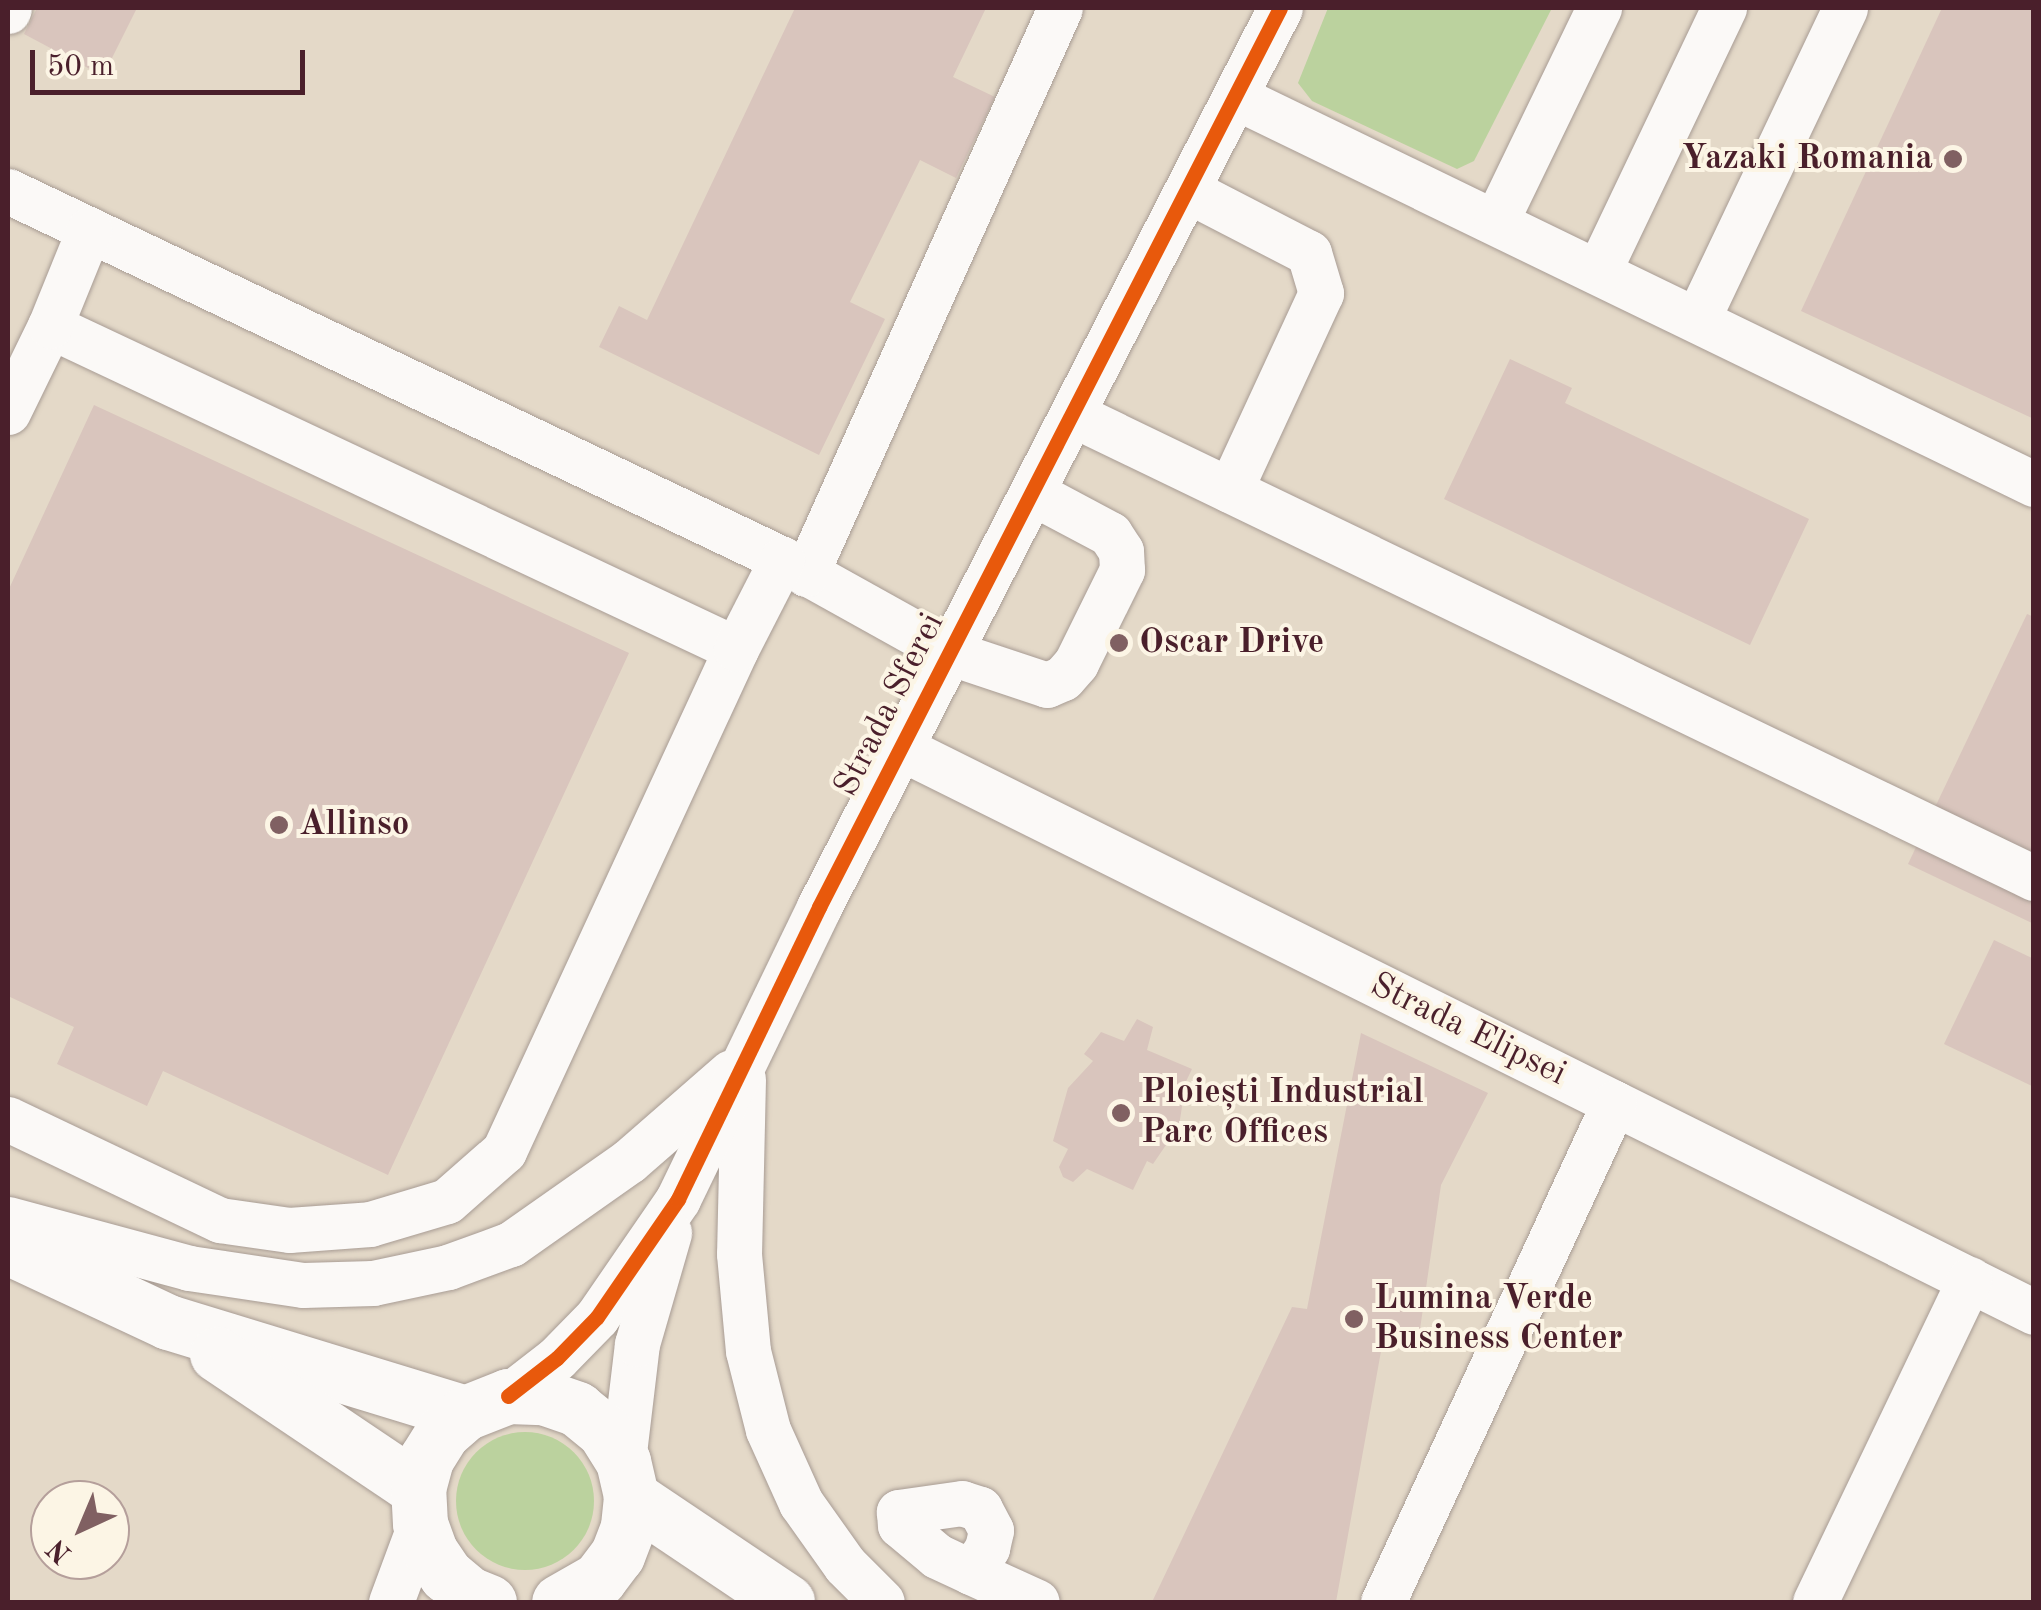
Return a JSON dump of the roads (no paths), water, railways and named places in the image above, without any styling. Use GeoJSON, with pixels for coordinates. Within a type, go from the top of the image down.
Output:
{"type":"FeatureCollection","features":[{"type":"Feature","properties":{"kind":"main road"},"geometry":{"type":"LineString","coordinates":[[8,1247],[168,1322],[487,1404],[544,1397],[577,1409],[604,1431],[627,1479],[628,1527],[617,1555],[577,1600]]}},
{"type":"Feature","properties":{"kind":"main road"},"geometry":{"type":"LineString","coordinates":[[168,1322],[419,1506]]}},
{"type":"Feature","properties":{"kind":"main road"},"geometry":{"type":"LineString","coordinates":[[487,1404],[434,1446],[419,1506],[430,1552],[446,1575],[469,1594],[490,1602]]}},
{"type":"Feature","properties":{"kind":"main road"},"geometry":{"type":"LineString","coordinates":[[627,1479],[787,1602]]}},
{"type":"Feature","properties":{"kind":"street"},"geometry":{"type":"LineString","coordinates":[[8,1119],[220,1220],[289,1230],[370,1224],[446,1201],[504,1152],[736,649],[794,566],[1060,8]]}},
{"type":"Feature","properties":{"kind":"street","name":"Strada Sferei"},"geometry":{"type":"LineString","coordinates":[[487,1404],[557,1358],[597,1317],[678,1199],[902,748],[1238,98],[1280,8]]}},
{"type":"Feature","properties":{"kind":"street"},"geometry":{"type":"LineString","coordinates":[[1496,221],[1598,8]]}},
{"type":"Feature","properties":{"kind":"street"},"geometry":{"type":"LineString","coordinates":[[1598,272],[1724,8]]}},
{"type":"Feature","properties":{"kind":"street"},"geometry":{"type":"LineString","coordinates":[[1697,320],[1845,8]]}},
{"type":"Feature","properties":{"kind":"street"},"geometry":{"type":"LineString","coordinates":[[1238,98],[2034,484]]}},
{"type":"Feature","properties":{"kind":"street"},"geometry":{"type":"LineString","coordinates":[[8,190],[794,566],[951,652],[1047,685],[1063,678],[1076,663],[1122,570],[1121,551],[1110,534],[1033,493]]}},
{"type":"Feature","properties":{"kind":"street"},"geometry":{"type":"LineString","coordinates":[[1190,191],[1309,253],[1321,293],[1230,490]]}},
{"type":"Feature","properties":{"kind":"street"},"geometry":{"type":"LineString","coordinates":[[8,412],[50,326],[88,230]]}},
{"type":"Feature","properties":{"kind":"street"},"geometry":{"type":"LineString","coordinates":[[50,326],[736,649]]}},
{"type":"Feature","properties":{"kind":"street"},"geometry":{"type":"LineString","coordinates":[[1074,415],[2034,878]]}},
{"type":"Feature","properties":{"kind":"street","name":"Strada Elipsei"},"geometry":{"type":"LineString","coordinates":[[902,748],[2034,1312]]}},
{"type":"Feature","properties":{"kind":"street"},"geometry":{"type":"LineString","coordinates":[[8,1220],[189,1268],[303,1285],[373,1283],[448,1267],[511,1244],[577,1202],[744,1061]]}},
{"type":"Feature","properties":{"kind":"street"},"geometry":{"type":"LineString","coordinates":[[744,1061],[739,1254],[748,1351],[768,1430],[802,1502],[844,1564],[882,1602]]}},
{"type":"Feature","properties":{"kind":"street"},"geometry":{"type":"LineString","coordinates":[[1383,1602],[1614,1103]]}},
{"type":"Feature","properties":{"kind":"street","name":"Strada Sferei"},"geometry":{"type":"LineString","coordinates":[[627,1479],[637,1344],[678,1199]]}},
{"type":"Feature","properties":{"kind":"street"},"geometry":{"type":"LineString","coordinates":[[1815,1602],[1970,1279]]}},
{"type":"Feature","properties":{"kind":"street"},"geometry":{"type":"LineString","coordinates":[[391,1602],[419,1506]]}},
{"type":"Feature","properties":{"kind":"street"},"geometry":{"type":"LineString","coordinates":[[971,1572],[1037,1602]]}},
{"type":"Feature","properties":{"kind":"place","name":"Yazaki Romania"},"geometry":{"type":"Point","coordinates":[1953,159]}},
{"type":"Feature","properties":{"kind":"place","name":"Oscar Drive"},"geometry":{"type":"Point","coordinates":[1119,643]}},
{"type":"Feature","properties":{"kind":"place","name":"Allinso"},"geometry":{"type":"Point","coordinates":[279,825]}},
{"type":"Feature","properties":{"kind":"place","name":"Ploiești Industrial Parc Offices"},"geometry":{"type":"Point","coordinates":[1121,1113]}},
{"type":"Feature","properties":{"kind":"place","name":"Lumina Verde Business Center"},"geometry":{"type":"Point","coordinates":[1354,1319]}}]}
